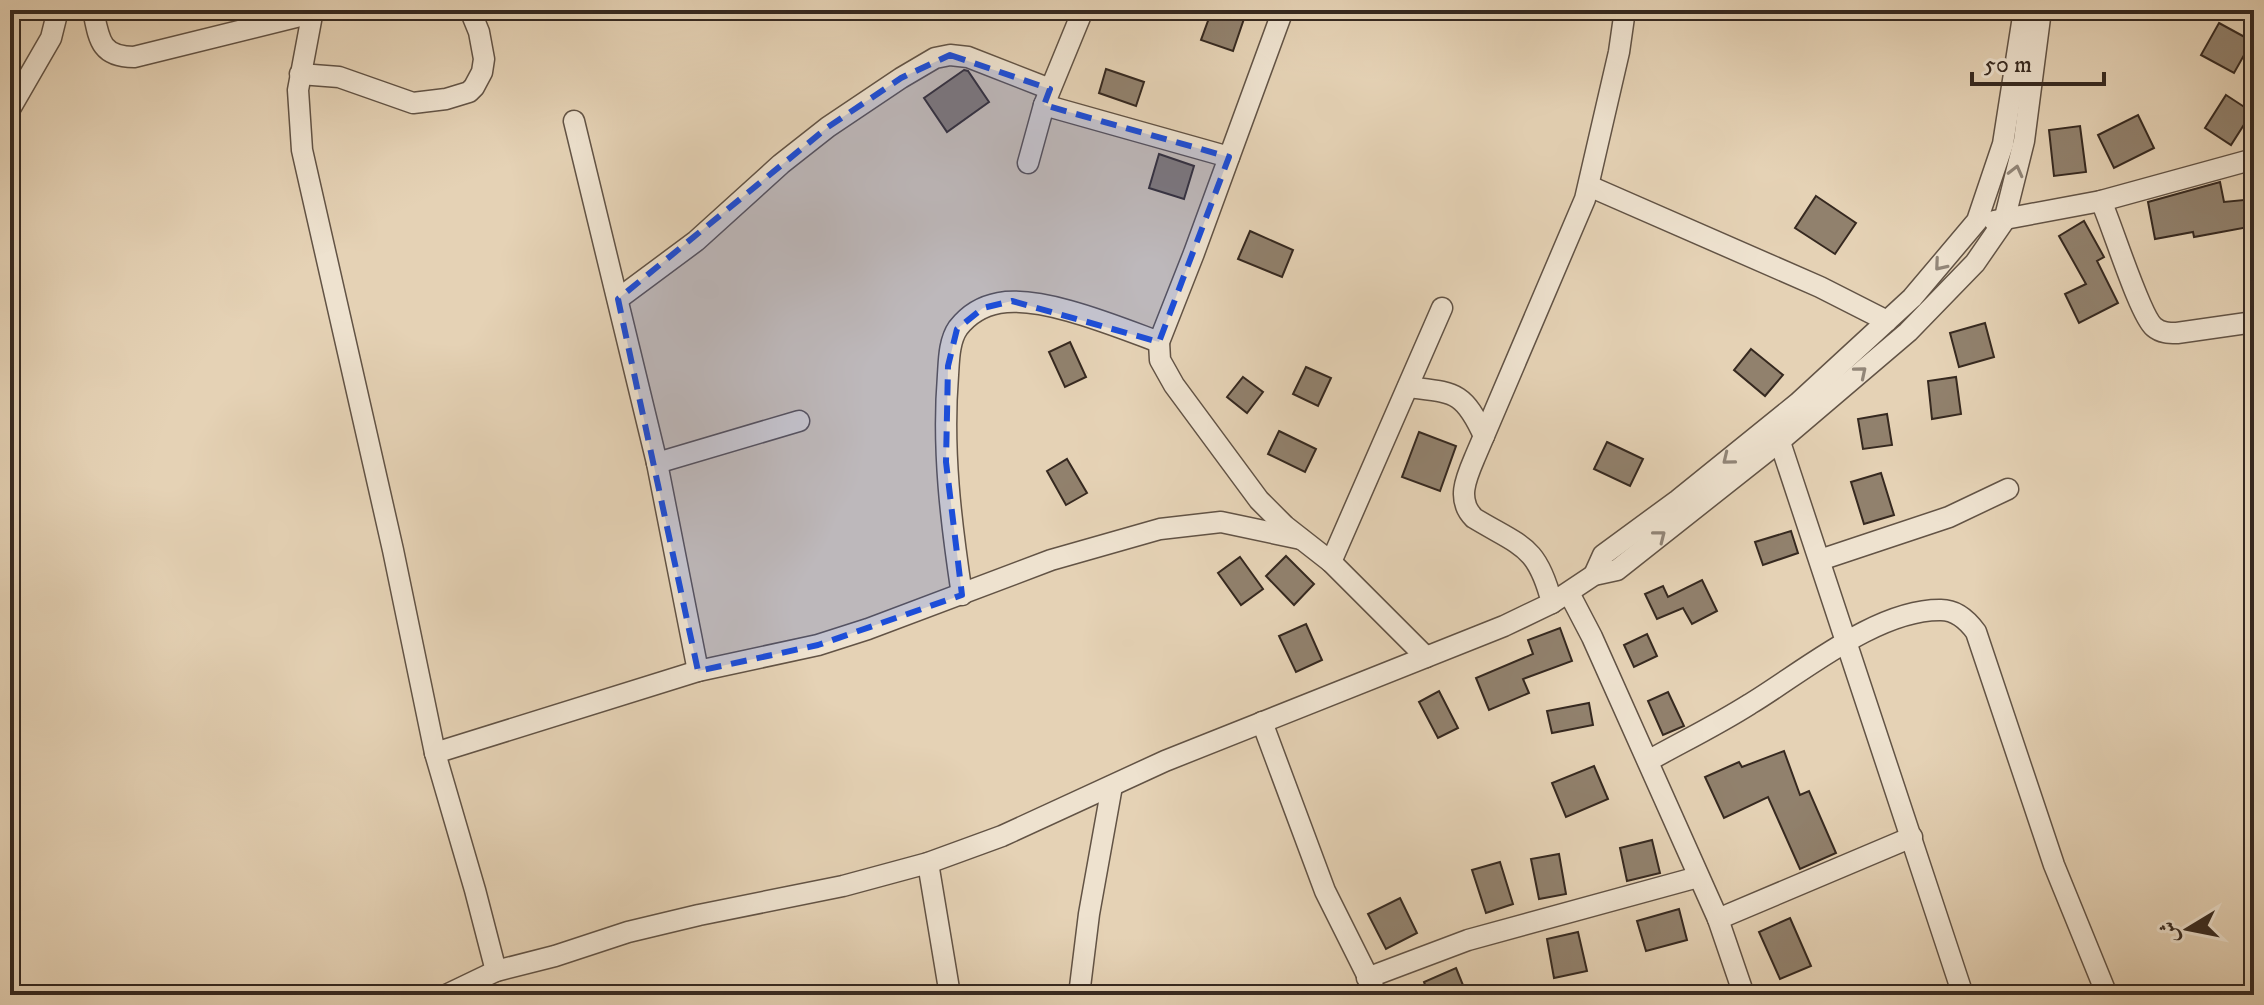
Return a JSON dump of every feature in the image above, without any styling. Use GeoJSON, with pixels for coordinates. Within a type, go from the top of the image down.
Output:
{"type":"FeatureCollection","features":[{"type":"Feature","properties":{"kind":"street"},"geometry":{"type":"LineString","coordinates":[[10,109],[51,38],[58,10]]}},
{"type":"Feature","properties":{"kind":"street"},"geometry":{"type":"LineString","coordinates":[[93,10],[104,47],[117,56],[125,57],[313,11],[300,74],[298,117],[302,150],[393,550],[435,753],[496,971]]}},
{"type":"Feature","properties":{"kind":"street"},"geometry":{"type":"LineString","coordinates":[[300,74],[339,77],[413,103],[469,92],[482,72],[484,59],[479,32],[470,10]]}},
{"type":"Feature","properties":{"kind":"street"},"geometry":{"type":"LineString","coordinates":[[1028,163],[1047,97],[1083,10]]}},
{"type":"Feature","properties":{"kind":"street"},"geometry":{"type":"LineString","coordinates":[[1283,10],[1159,342],[1158,352],[1165,370],[1204,427],[1264,506],[1331,562],[1426,657]]}},
{"type":"Feature","properties":{"kind":"street"},"geometry":{"type":"LineString","coordinates":[[1625,10],[1619,52],[1589,186],[1575,227],[1484,436],[1464,490],[1469,513],[1534,556],[1560,598],[1592,637],[1718,919],[1744,995]]}},
{"type":"Feature","properties":{"kind":"street"},"geometry":{"type":"LineString","coordinates":[[446,995],[496,971],[672,921],[843,886],[928,863],[1002,836],[1165,761],[1426,657],[1560,598],[1594,575],[1617,570],[1777,432],[1908,332],[1975,263],[2004,221],[2024,141],[2032,11]]}},
{"type":"Feature","properties":{"kind":"street"},"geometry":{"type":"LineString","coordinates":[[1777,432],[1912,298],[1977,221],[2003,144],[2032,11]]}},
{"type":"Feature","properties":{"kind":"street"},"geometry":{"type":"LineString","coordinates":[[618,299],[696,241],[804,145],[935,58],[957,55],[980,60],[1047,97],[1229,157]]}},
{"type":"Feature","properties":{"kind":"street"},"geometry":{"type":"LineString","coordinates":[[574,121],[657,463],[698,671]]}},
{"type":"Feature","properties":{"kind":"street"},"geometry":{"type":"LineString","coordinates":[[1977,221],[2004,221],[2101,201],[2254,159]]}},
{"type":"Feature","properties":{"kind":"street"},"geometry":{"type":"LineString","coordinates":[[1589,186],[1820,287],[1887,321]]}},
{"type":"Feature","properties":{"kind":"street"},"geometry":{"type":"LineString","coordinates":[[2101,201],[2139,301],[2152,326],[2167,333],[2177,333],[2254,322]]}},
{"type":"Feature","properties":{"kind":"street"},"geometry":{"type":"LineString","coordinates":[[962,595],[950,520],[946,462],[948,366],[957,329],[983,308],[1012,301],[1034,303],[1075,314],[1159,342]]}},
{"type":"Feature","properties":{"kind":"street"},"geometry":{"type":"LineString","coordinates":[[1331,562],[1442,308]]}},
{"type":"Feature","properties":{"kind":"street"},"geometry":{"type":"LineString","coordinates":[[1408,387],[1455,395],[1471,411],[1484,436]]}},
{"type":"Feature","properties":{"kind":"street"},"geometry":{"type":"LineString","coordinates":[[657,463],[799,421]]}},
{"type":"Feature","properties":{"kind":"street"},"geometry":{"type":"LineString","coordinates":[[1777,432],[1963,995]]}},
{"type":"Feature","properties":{"kind":"street"},"geometry":{"type":"LineString","coordinates":[[1820,560],[1949,517],[2008,489]]}},
{"type":"Feature","properties":{"kind":"street"},"geometry":{"type":"LineString","coordinates":[[435,753],[698,671],[818,645],[1051,560],[1107,543],[1170,528],[1221,522],[1301,539]]}},
{"type":"Feature","properties":{"kind":"street"},"geometry":{"type":"LineString","coordinates":[[1648,761],[1748,706],[1878,625],[1940,610],[1955,613],[1976,632],[2058,876],[2107,995]]}},
{"type":"Feature","properties":{"kind":"street"},"geometry":{"type":"LineString","coordinates":[[1262,722],[1325,891],[1372,986],[1468,940],[1698,877]]}},
{"type":"Feature","properties":{"kind":"street"},"geometry":{"type":"LineString","coordinates":[[1079,995],[1089,914],[1112,786]]}},
{"type":"Feature","properties":{"kind":"street"},"geometry":{"type":"LineString","coordinates":[[1718,919],[1912,837]]}},
{"type":"Feature","properties":{"kind":"street"},"geometry":{"type":"LineString","coordinates":[[928,863],[950,995]]}},
{"type":"Feature","properties":{"kind":"highlighted area"},"geometry":{"type":"Polygon","coordinates":[[[950,55],[1050,89],[1044,105],[1229,157],[1159,342],[1012,301],[983,308],[957,329],[948,366],[946,462],[962,595],[818,645],[698,671],[618,299],[828,127],[901,78],[950,55]]]}},
{"type":"Feature","properties":{"kind":"building"},"geometry":{"type":"Polygon","coordinates":[[[1212,10],[1247,10],[1233,51],[1201,40],[1212,10]]]}},
{"type":"Feature","properties":{"kind":"building"},"geometry":{"type":"Polygon","coordinates":[[[2219,23],[2252,41],[2234,73],[2201,55],[2219,23]]]}},
{"type":"Feature","properties":{"kind":"building"},"geometry":{"type":"Polygon","coordinates":[[[1106,69],[1144,82],[1136,106],[1099,93],[1106,69]]]}},
{"type":"Feature","properties":{"kind":"building"},"geometry":{"type":"Polygon","coordinates":[[[964,70],[968,71],[989,102],[947,132],[924,98],[964,70]]]}},
{"type":"Feature","properties":{"kind":"building"},"geometry":{"type":"Polygon","coordinates":[[[2226,95],[2252,112],[2231,145],[2205,128],[2226,95]]]}},
{"type":"Feature","properties":{"kind":"building"},"geometry":{"type":"Polygon","coordinates":[[[2138,115],[2154,148],[2114,168],[2098,135],[2138,115]]]}},
{"type":"Feature","properties":{"kind":"building"},"geometry":{"type":"Polygon","coordinates":[[[2080,126],[2086,172],[2054,176],[2049,130],[2080,126]]]}},
{"type":"Feature","properties":{"kind":"building"},"geometry":{"type":"Polygon","coordinates":[[[1159,154],[1194,166],[1184,199],[1149,188],[1159,154]]]}},
{"type":"Feature","properties":{"kind":"building"},"geometry":{"type":"Polygon","coordinates":[[[2220,182],[2224,202],[2254,199],[2254,226],[2194,237],[2193,232],[2155,239],[2148,202],[2220,182]]]}},
{"type":"Feature","properties":{"kind":"building"},"geometry":{"type":"Polygon","coordinates":[[[1816,196],[1856,223],[1835,254],[1795,228],[1816,196]]]}},
{"type":"Feature","properties":{"kind":"building"},"geometry":{"type":"Polygon","coordinates":[[[2084,221],[2104,257],[2097,261],[2118,303],[2079,323],[2065,294],[2086,284],[2059,236],[2084,221]]]}},
{"type":"Feature","properties":{"kind":"building"},"geometry":{"type":"Polygon","coordinates":[[[1250,231],[1293,250],[1282,277],[1238,259],[1250,231]]]}},
{"type":"Feature","properties":{"kind":"building"},"geometry":{"type":"Polygon","coordinates":[[[1985,323],[1994,357],[1959,367],[1950,333],[1985,323]]]}},
{"type":"Feature","properties":{"kind":"building"},"geometry":{"type":"Polygon","coordinates":[[[1070,342],[1086,377],[1065,387],[1049,352],[1070,342]]]}},
{"type":"Feature","properties":{"kind":"building"},"geometry":{"type":"Polygon","coordinates":[[[1751,349],[1783,375],[1765,396],[1734,370],[1751,349]]]}},
{"type":"Feature","properties":{"kind":"building"},"geometry":{"type":"Polygon","coordinates":[[[1306,367],[1331,378],[1318,406],[1293,394],[1306,367]]]}},
{"type":"Feature","properties":{"kind":"building"},"geometry":{"type":"Polygon","coordinates":[[[1243,377],[1263,392],[1247,413],[1227,397],[1243,377]]]}},
{"type":"Feature","properties":{"kind":"building"},"geometry":{"type":"Polygon","coordinates":[[[1956,377],[1961,414],[1932,419],[1928,381],[1956,377]]]}},
{"type":"Feature","properties":{"kind":"building"},"geometry":{"type":"Polygon","coordinates":[[[1887,414],[1892,445],[1863,449],[1858,419],[1887,414]]]}},
{"type":"Feature","properties":{"kind":"building"},"geometry":{"type":"Polygon","coordinates":[[[1279,431],[1316,449],[1305,472],[1268,454],[1279,431]]]}},
{"type":"Feature","properties":{"kind":"building"},"geometry":{"type":"Polygon","coordinates":[[[1419,432],[1456,446],[1440,491],[1402,477],[1419,432]]]}},
{"type":"Feature","properties":{"kind":"building"},"geometry":{"type":"Polygon","coordinates":[[[1607,442],[1643,459],[1630,486],[1594,469],[1607,442]]]}},
{"type":"Feature","properties":{"kind":"building"},"geometry":{"type":"Polygon","coordinates":[[[1067,459],[1087,493],[1066,505],[1047,471],[1067,459]]]}},
{"type":"Feature","properties":{"kind":"building"},"geometry":{"type":"Polygon","coordinates":[[[1881,473],[1894,515],[1864,524],[1851,482],[1881,473]]]}},
{"type":"Feature","properties":{"kind":"building"},"geometry":{"type":"Polygon","coordinates":[[[1791,531],[1798,553],[1763,565],[1755,542],[1791,531]]]}},
{"type":"Feature","properties":{"kind":"building"},"geometry":{"type":"Polygon","coordinates":[[[1286,556],[1314,584],[1294,605],[1266,576],[1286,556]]]}},
{"type":"Feature","properties":{"kind":"building"},"geometry":{"type":"Polygon","coordinates":[[[1240,557],[1263,589],[1241,605],[1218,573],[1240,557]]]}},
{"type":"Feature","properties":{"kind":"building"},"geometry":{"type":"Polygon","coordinates":[[[1702,580],[1717,611],[1692,624],[1683,608],[1657,619],[1645,594],[1663,586],[1668,597],[1702,580]]]}},
{"type":"Feature","properties":{"kind":"building"},"geometry":{"type":"Polygon","coordinates":[[[1306,624],[1322,660],[1296,672],[1279,636],[1306,624]]]}},
{"type":"Feature","properties":{"kind":"building"},"geometry":{"type":"Polygon","coordinates":[[[1560,628],[1572,661],[1523,679],[1529,693],[1489,710],[1476,678],[1533,654],[1528,640],[1560,628]]]}},
{"type":"Feature","properties":{"kind":"building"},"geometry":{"type":"Polygon","coordinates":[[[1647,634],[1657,656],[1634,667],[1624,645],[1647,634]]]}},
{"type":"Feature","properties":{"kind":"building"},"geometry":{"type":"Polygon","coordinates":[[[1439,691],[1458,728],[1438,738],[1419,702],[1439,691]]]}},
{"type":"Feature","properties":{"kind":"building"},"geometry":{"type":"Polygon","coordinates":[[[1668,692],[1684,726],[1663,735],[1648,701],[1668,692]]]}},
{"type":"Feature","properties":{"kind":"building"},"geometry":{"type":"Polygon","coordinates":[[[1589,703],[1593,725],[1552,733],[1547,711],[1589,703]]]}},
{"type":"Feature","properties":{"kind":"building"},"geometry":{"type":"Polygon","coordinates":[[[1784,751],[1800,795],[1809,791],[1836,853],[1800,869],[1768,797],[1724,818],[1705,777],[1739,762],[1742,767],[1784,751]]]}},
{"type":"Feature","properties":{"kind":"building"},"geometry":{"type":"Polygon","coordinates":[[[1594,766],[1608,799],[1566,817],[1552,783],[1594,766]]]}},
{"type":"Feature","properties":{"kind":"building"},"geometry":{"type":"Polygon","coordinates":[[[1652,840],[1660,873],[1627,881],[1620,848],[1652,840]]]}},
{"type":"Feature","properties":{"kind":"building"},"geometry":{"type":"Polygon","coordinates":[[[1559,854],[1566,894],[1539,899],[1531,859],[1559,854]]]}},
{"type":"Feature","properties":{"kind":"building"},"geometry":{"type":"Polygon","coordinates":[[[1500,862],[1513,904],[1486,913],[1472,870],[1500,862]]]}},
{"type":"Feature","properties":{"kind":"building"},"geometry":{"type":"Polygon","coordinates":[[[1400,898],[1417,933],[1386,949],[1368,914],[1400,898]]]}},
{"type":"Feature","properties":{"kind":"building"},"geometry":{"type":"Polygon","coordinates":[[[1679,909],[1687,940],[1646,951],[1637,921],[1679,909]]]}},
{"type":"Feature","properties":{"kind":"building"},"geometry":{"type":"Polygon","coordinates":[[[1790,918],[1811,966],[1780,979],[1759,932],[1790,918]]]}},
{"type":"Feature","properties":{"kind":"building"},"geometry":{"type":"Polygon","coordinates":[[[1578,932],[1587,971],[1554,978],[1547,939],[1578,932]]]}},
{"type":"Feature","properties":{"kind":"building"},"geometry":{"type":"Polygon","coordinates":[[[1456,968],[1467,995],[1429,995],[1424,982],[1456,968]]]}}]}
